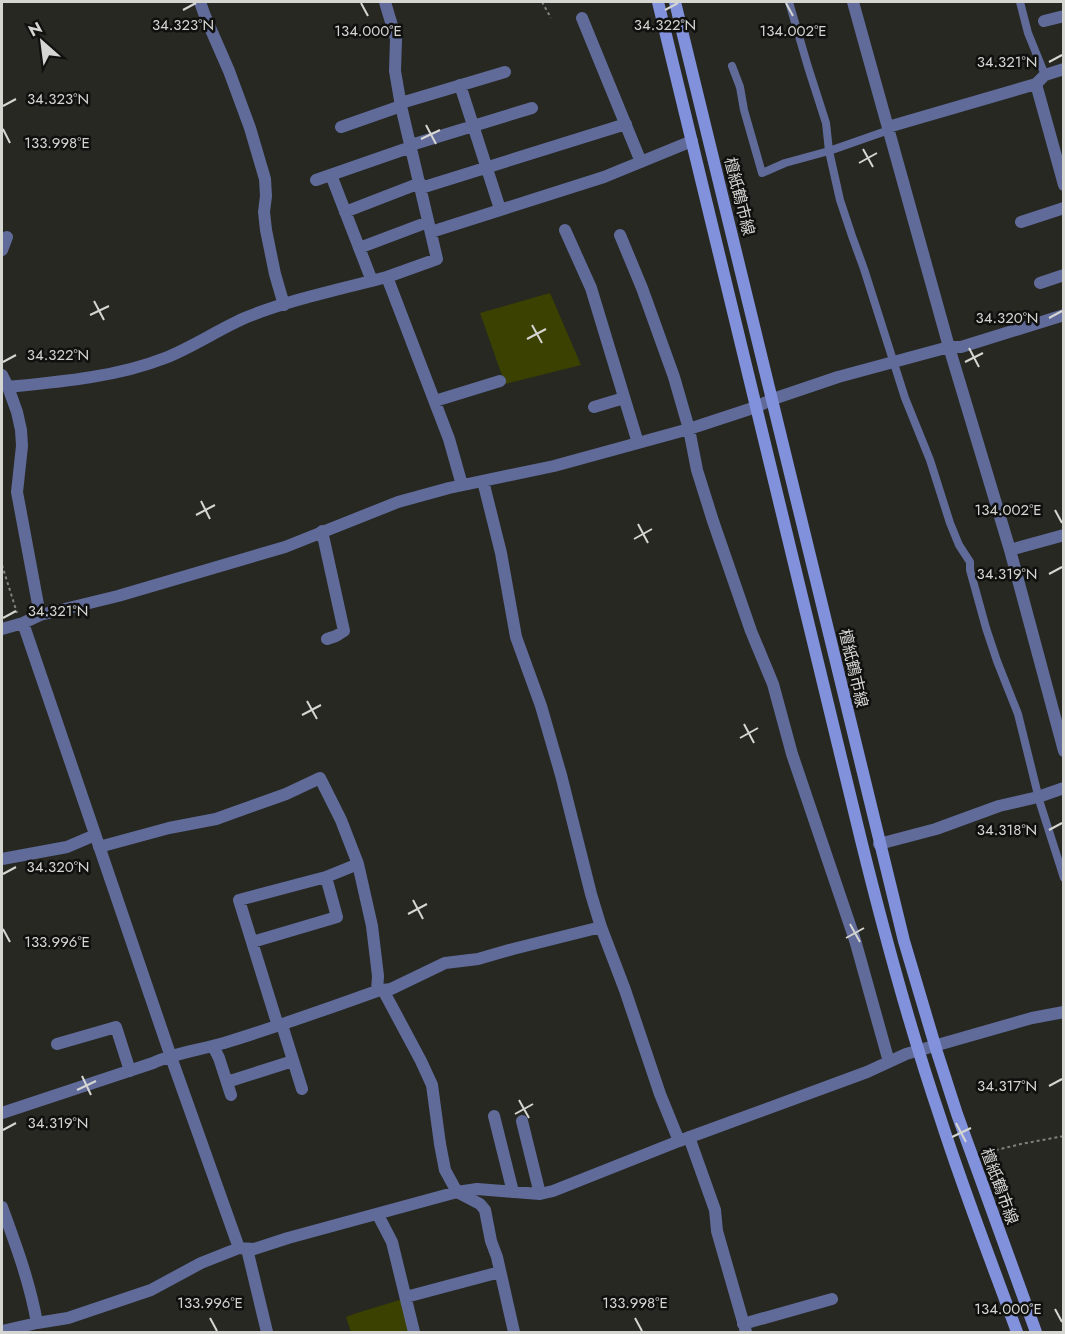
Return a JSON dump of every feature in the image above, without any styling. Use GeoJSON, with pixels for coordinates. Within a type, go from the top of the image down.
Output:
{"type":"FeatureCollection","features":[{"type":"Feature","properties":{"kind":"main road","name":"檀紙鶴市線"},"geometry":{"type":"LineString","coordinates":[[658,2],[887,944],[940,1119],[1017,1332]]}},
{"type":"Feature","properties":{"kind":"main road","name":"檀紙鶴市線"},"geometry":{"type":"LineString","coordinates":[[675,2],[904,941],[935,1046],[972,1156],[1036,1332]]}},
{"type":"Feature","properties":{"kind":"street"},"geometry":{"type":"LineString","coordinates":[[200,2],[230,71],[265,179],[266,230],[284,305]]}},
{"type":"Feature","properties":{"kind":"street"},"geometry":{"type":"LineString","coordinates":[[8,387],[93,377],[163,359],[246,318],[284,305],[387,277],[437,259],[401,104],[395,71],[396,39],[385,2]]}},
{"type":"Feature","properties":{"kind":"street"},"geometry":{"type":"LineString","coordinates":[[853,2],[949,347],[1010,550],[1064,751]]}},
{"type":"Feature","properties":{"kind":"street"},"geometry":{"type":"LineString","coordinates":[[1044,21],[1064,16]]}},
{"type":"Feature","properties":{"kind":"street"},"geometry":{"type":"LineString","coordinates":[[582,18],[641,162]]}},
{"type":"Feature","properties":{"kind":"street"},"geometry":{"type":"LineString","coordinates":[[889,129],[1041,79],[1064,69]]}},
{"type":"Feature","properties":{"kind":"street"},"geometry":{"type":"LineString","coordinates":[[341,127],[401,104],[505,72]]}},
{"type":"Feature","properties":{"kind":"street"},"geometry":{"type":"LineString","coordinates":[[1041,79],[1064,185]]}},
{"type":"Feature","properties":{"kind":"street"},"geometry":{"type":"LineString","coordinates":[[460,85],[500,209]]}},
{"type":"Feature","properties":{"kind":"street"},"geometry":{"type":"LineString","coordinates":[[316,180],[411,146],[532,108]]}},
{"type":"Feature","properties":{"kind":"street"},"geometry":{"type":"LineString","coordinates":[[345,212],[420,186],[626,124]]}},
{"type":"Feature","properties":{"kind":"street"},"geometry":{"type":"LineString","coordinates":[[359,248],[604,177],[692,141]]}},
{"type":"Feature","properties":{"kind":"street"},"geometry":{"type":"LineString","coordinates":[[331,175],[372,281]]}},
{"type":"Feature","properties":{"kind":"street"},"geometry":{"type":"LineString","coordinates":[[1021,222],[1064,208]]}},
{"type":"Feature","properties":{"kind":"street"},"geometry":{"type":"LineString","coordinates":[[565,230],[591,288],[638,443]]}},
{"type":"Feature","properties":{"kind":"street"},"geometry":{"type":"LineString","coordinates":[[620,235],[674,377],[689,429],[697,470],[713,521],[751,631],[773,684],[792,754],[855,940],[889,1062]]}},
{"type":"Feature","properties":{"kind":"street"},"geometry":{"type":"LineString","coordinates":[[2,250],[7,237]]}},
{"type":"Feature","properties":{"kind":"street"},"geometry":{"type":"LineString","coordinates":[[1040,283],[1064,275]]}},
{"type":"Feature","properties":{"kind":"street"},"geometry":{"type":"LineString","coordinates":[[387,277],[449,439],[462,485]]}},
{"type":"Feature","properties":{"kind":"street"},"geometry":{"type":"LineString","coordinates":[[2,629],[40,615],[117,596],[285,547],[398,501],[554,466],[689,429],[838,377],[949,347],[961,347],[1064,315]]}},
{"type":"Feature","properties":{"kind":"street"},"geometry":{"type":"LineString","coordinates":[[2,375],[17,411],[21,430],[22,446],[17,492],[40,615]]}},
{"type":"Feature","properties":{"kind":"street"},"geometry":{"type":"LineString","coordinates":[[435,401],[500,381]]}},
{"type":"Feature","properties":{"kind":"street"},"geometry":{"type":"LineString","coordinates":[[594,407],[624,398]]}},
{"type":"Feature","properties":{"kind":"street"},"geometry":{"type":"LineString","coordinates":[[483,481],[501,553],[516,637],[542,706],[601,927],[626,990],[660,1094],[684,1139],[715,1210],[717,1231],[745,1328],[831,1299]]}},
{"type":"Feature","properties":{"kind":"street"},"geometry":{"type":"LineString","coordinates":[[322,531],[344,631],[327,639]]}},
{"type":"Feature","properties":{"kind":"street"},"geometry":{"type":"LineString","coordinates":[[1010,550],[1064,535]]}},
{"type":"Feature","properties":{"kind":"street"},"geometry":{"type":"LineString","coordinates":[[23,623],[171,1057],[243,1249],[267,1332]]}},
{"type":"Feature","properties":{"kind":"street"},"geometry":{"type":"LineString","coordinates":[[2,859],[216,819],[286,794],[320,778],[341,820],[358,864],[372,926],[380,991],[421,1060],[432,1085],[446,1170],[457,1192],[480,1204],[485,1210],[514,1332]]}},
{"type":"Feature","properties":{"kind":"street"},"geometry":{"type":"LineString","coordinates":[[879,844],[936,829],[999,806],[1064,788]]}},
{"type":"Feature","properties":{"kind":"street"},"geometry":{"type":"LineString","coordinates":[[302,1089],[239,900],[326,877],[358,864]]}},
{"type":"Feature","properties":{"kind":"street"},"geometry":{"type":"LineString","coordinates":[[252,942],[337,917],[326,877]]}},
{"type":"Feature","properties":{"kind":"street"},"geometry":{"type":"LineString","coordinates":[[2,1113],[171,1057],[213,1046],[391,989],[445,963],[478,959],[601,927]]}},
{"type":"Feature","properties":{"kind":"street"},"geometry":{"type":"LineString","coordinates":[[2,1331],[32,1327],[68,1318],[151,1290],[201,1263],[243,1249],[254,1249],[457,1192],[477,1189],[540,1194],[553,1191],[684,1139],[867,1072],[906,1054],[1032,1018],[1064,1012]]}},
{"type":"Feature","properties":{"kind":"street"},"geometry":{"type":"LineString","coordinates":[[57,1044],[116,1027],[130,1071]]}},
{"type":"Feature","properties":{"kind":"street"},"geometry":{"type":"LineString","coordinates":[[213,1046],[231,1095]]}},
{"type":"Feature","properties":{"kind":"street"},"geometry":{"type":"LineString","coordinates":[[227,1082],[293,1061]]}},
{"type":"Feature","properties":{"kind":"street"},"geometry":{"type":"LineString","coordinates":[[494,1116],[513,1192]]}},
{"type":"Feature","properties":{"kind":"street"},"geometry":{"type":"LineString","coordinates":[[522,1121],[540,1194]]}},
{"type":"Feature","properties":{"kind":"street"},"geometry":{"type":"LineString","coordinates":[[2,1207],[22,1263],[33,1304],[32,1327]]}},
{"type":"Feature","properties":{"kind":"street"},"geometry":{"type":"LineString","coordinates":[[378,1215],[392,1242],[414,1332]]}},
{"type":"Feature","properties":{"kind":"street"},"geometry":{"type":"LineString","coordinates":[[406,1297],[500,1272]]}},
{"type":"Feature","properties":{"kind":"lane"},"geometry":{"type":"LineString","coordinates":[[789,2],[826,123],[829,151],[840,200],[905,398],[930,460],[950,523],[959,545],[970,561],[970,570],[986,628],[1018,714],[1038,796],[1064,878]]}},
{"type":"Feature","properties":{"kind":"lane"},"geometry":{"type":"LineString","coordinates":[[1020,2],[1041,79]]}},
{"type":"Feature","properties":{"kind":"lane"},"geometry":{"type":"LineString","coordinates":[[732,66],[740,87],[744,110],[762,173],[785,163],[829,151],[889,129]]}},
{"type":"Feature","properties":{"kind":"path"},"geometry":{"type":"LineString","coordinates":[[542,2],[551,18]]}},
{"type":"Feature","properties":{"kind":"path"},"geometry":{"type":"LineString","coordinates":[[2,564],[23,623]]}},
{"type":"Feature","properties":{"kind":"path"},"geometry":{"type":"LineString","coordinates":[[972,1156],[1064,1136]]}},
{"type":"Feature","properties":{"kind":"green space"},"geometry":{"type":"Polygon","coordinates":[[[550,293],[581,365],[505,384],[480,313],[550,293]]]}},
{"type":"Feature","properties":{"kind":"green space"},"geometry":{"type":"Polygon","coordinates":[[[406,1298],[413,1332],[351,1332],[346,1317],[406,1298]]]}}]}
